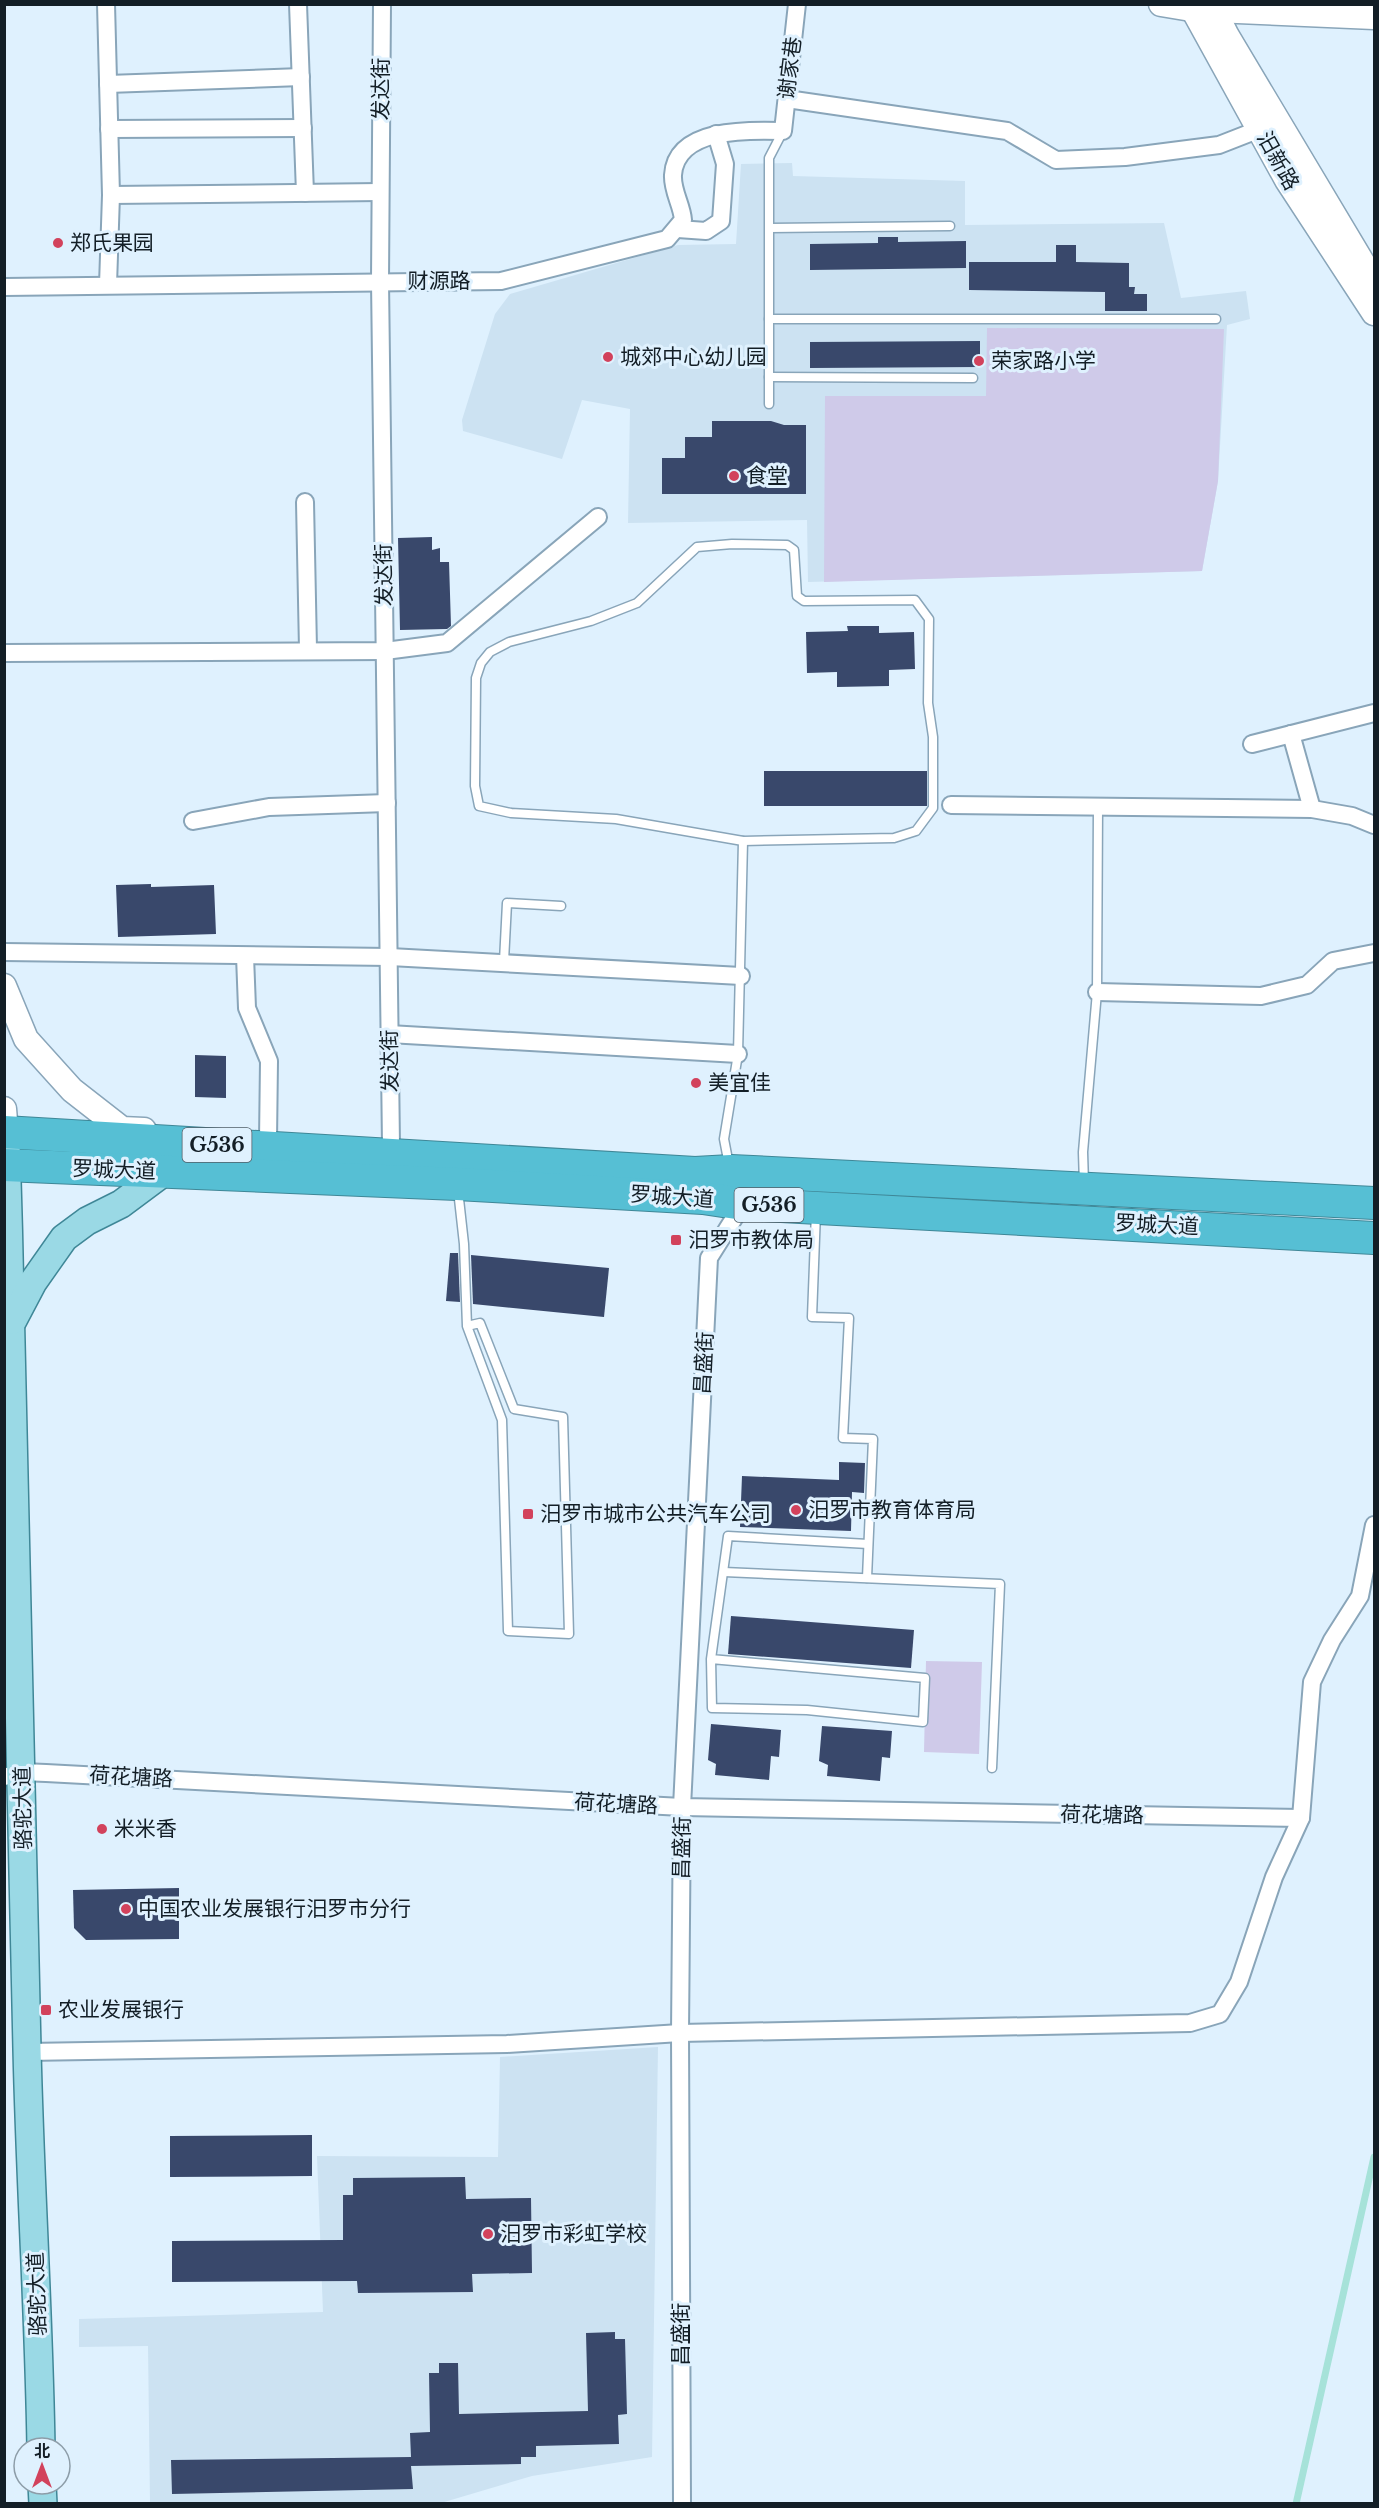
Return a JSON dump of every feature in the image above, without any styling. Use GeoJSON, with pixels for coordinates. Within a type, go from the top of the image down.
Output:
{"type":"FeatureCollection","features":[{"type":"Feature","properties":{"kind":"highway","name":"罗城大道"},"geometry":{"type":"LineString","coordinates":[[5,1124],[429,1159],[695,1173],[731,1172],[1084,1187],[1374,1203]]}},
{"type":"Feature","properties":{"kind":"highway","name":"罗城大道"},"geometry":{"type":"LineString","coordinates":[[6,1165],[457,1184],[703,1198],[743,1204],[816,1206],[1374,1238]]}},
{"type":"Feature","properties":{"kind":"main road","name":"骆驼大道"},"geometry":{"type":"LineString","coordinates":[[5,1124],[12,1321],[10,1770],[27,2052],[38,2306],[41,2436]]}},
{"type":"Feature","properties":{"kind":"main road"},"geometry":{"type":"LineString","coordinates":[[12,1321],[33,1282],[64,1238],[121,1204],[164,1172]]}},
{"type":"Feature","properties":{"kind":"street"},"geometry":{"type":"LineString","coordinates":[[106,4],[111,195],[108,285]]}},
{"type":"Feature","properties":{"kind":"street"},"geometry":{"type":"LineString","coordinates":[[298,4],[305,192]]}},
{"type":"Feature","properties":{"kind":"street","name":"发达街"},"geometry":{"type":"LineString","coordinates":[[382,4],[380,281],[391,1145]]}},
{"type":"Feature","properties":{"kind":"street","name":"谢家巷"},"geometry":{"type":"LineString","coordinates":[[783,131],[797,4]]}},
{"type":"Feature","properties":{"kind":"street"},"geometry":{"type":"LineString","coordinates":[[1161,4],[1374,17]]}},
{"type":"Feature","properties":{"kind":"street"},"geometry":{"type":"LineString","coordinates":[[1201,7],[1374,282]]}},
{"type":"Feature","properties":{"kind":"street","name":"汨新路"},"geometry":{"type":"LineString","coordinates":[[1201,7],[1287,180],[1374,313]]}},
{"type":"Feature","properties":{"kind":"street"},"geometry":{"type":"LineString","coordinates":[[108,84],[301,77]]}},
{"type":"Feature","properties":{"kind":"street"},"geometry":{"type":"LineString","coordinates":[[787,99],[1007,131],[1056,160],[1125,158],[1219,145],[1260,129]]}},
{"type":"Feature","properties":{"kind":"street"},"geometry":{"type":"LineString","coordinates":[[109,129],[303,128]]}},
{"type":"Feature","properties":{"kind":"street"},"geometry":{"type":"LineString","coordinates":[[716,134],[725,164],[721,221],[706,231],[678,229],[683,220],[673,174],[680,156],[700,140],[716,134],[750,130],[783,131]]}},
{"type":"Feature","properties":{"kind":"street"},"geometry":{"type":"LineString","coordinates":[[111,195],[380,192]]}},
{"type":"Feature","properties":{"kind":"street","name":"财源路"},"geometry":{"type":"LineString","coordinates":[[4,287],[501,281],[667,239],[678,229]]}},
{"type":"Feature","properties":{"kind":"street"},"geometry":{"type":"LineString","coordinates":[[305,502],[308,650]]}},
{"type":"Feature","properties":{"kind":"street"},"geometry":{"type":"LineString","coordinates":[[4,653],[385,651],[447,643],[598,517]]}},
{"type":"Feature","properties":{"kind":"street"},"geometry":{"type":"LineString","coordinates":[[1252,744],[1374,713]]}},
{"type":"Feature","properties":{"kind":"street"},"geometry":{"type":"LineString","coordinates":[[1291,734],[1312,809]]}},
{"type":"Feature","properties":{"kind":"street"},"geometry":{"type":"LineString","coordinates":[[193,821],[269,807],[387,803]]}},
{"type":"Feature","properties":{"kind":"street"},"geometry":{"type":"LineString","coordinates":[[951,805],[1312,809],[1352,816],[1374,825]]}},
{"type":"Feature","properties":{"kind":"street"},"geometry":{"type":"LineString","coordinates":[[4,952],[390,957],[504,961],[741,976]]}},
{"type":"Feature","properties":{"kind":"street"},"geometry":{"type":"LineString","coordinates":[[1097,992],[1261,996],[1307,985],[1332,961],[1374,952]]}},
{"type":"Feature","properties":{"kind":"street"},"geometry":{"type":"LineString","coordinates":[[246,956],[248,1008],[269,1061],[268,1140]]}},
{"type":"Feature","properties":{"kind":"street"},"geometry":{"type":"LineString","coordinates":[[4,986],[26,1039],[72,1089],[122,1129],[268,1140],[391,1145],[429,1159]]}},
{"type":"Feature","properties":{"kind":"street"},"geometry":{"type":"LineString","coordinates":[[389,1034],[738,1054]]}},
{"type":"Feature","properties":{"kind":"street","name":"昌盛街"},"geometry":{"type":"LineString","coordinates":[[682,2504],[680,2033],[682,1808],[709,1258],[743,1204]]}},
{"type":"Feature","properties":{"kind":"street"},"geometry":{"type":"LineString","coordinates":[[1374,1238],[1374,1246]]}},
{"type":"Feature","properties":{"kind":"street"},"geometry":{"type":"LineString","coordinates":[[27,2052],[507,2044],[680,2033],[1190,2023],[1220,2014],[1239,1982],[1274,1877],[1301,1818],[1312,1682],[1332,1640],[1360,1596],[1374,1525]]}},
{"type":"Feature","properties":{"kind":"street","name":"荷花塘路"},"geometry":{"type":"LineString","coordinates":[[10,1770],[682,1808],[1301,1818]]}},
{"type":"Feature","properties":{"kind":"lane"},"geometry":{"type":"LineString","coordinates":[[769,404],[769,158],[783,131]]}},
{"type":"Feature","properties":{"kind":"lane"},"geometry":{"type":"LineString","coordinates":[[770,228],[950,226]]}},
{"type":"Feature","properties":{"kind":"lane"},"geometry":{"type":"LineString","coordinates":[[769,319],[1216,320]]}},
{"type":"Feature","properties":{"kind":"lane"},"geometry":{"type":"LineString","coordinates":[[769,377],[973,378]]}},
{"type":"Feature","properties":{"kind":"lane"},"geometry":{"type":"LineString","coordinates":[[787,545],[794,550],[797,596],[804,601],[915,600],[929,619],[928,703],[933,737],[933,808],[916,831],[894,838],[743,841],[616,819],[511,813],[479,806],[475,786],[476,678],[481,663],[490,652],[509,642],[591,621],[637,603],[697,546],[787,545]]}},
{"type":"Feature","properties":{"kind":"lane"},"geometry":{"type":"LineString","coordinates":[[1084,1187],[1083,1152],[1097,992],[1098,806]]}},
{"type":"Feature","properties":{"kind":"lane"},"geometry":{"type":"LineString","coordinates":[[731,1172],[724,1139],[738,1054],[743,841]]}},
{"type":"Feature","properties":{"kind":"lane"},"geometry":{"type":"LineString","coordinates":[[504,961],[507,903],[561,906]]}},
{"type":"Feature","properties":{"kind":"lane"},"geometry":{"type":"LineString","coordinates":[[457,1184],[464,1244],[467,1326],[502,1420],[508,1631],[569,1634],[562,1417],[514,1409],[480,1323],[467,1326]]}},
{"type":"Feature","properties":{"kind":"lane"},"geometry":{"type":"LineString","coordinates":[[816,1206],[812,1317],[849,1318],[843,1438],[873,1439],[867,1578]]}},
{"type":"Feature","properties":{"kind":"lane"},"geometry":{"type":"LineString","coordinates":[[711,1659],[925,1678],[923,1722],[807,1710],[712,1708],[711,1659],[728,1536],[868,1544]]}},
{"type":"Feature","properties":{"kind":"lane"},"geometry":{"type":"LineString","coordinates":[[724,1572],[1000,1584],[992,1768]]}},
{"type":"Feature","properties":{"kind":"shaded area","name":"荣家路小学"},"geometry":{"type":"Polygon","coordinates":[[[792,163],[793,176],[965,181],[965,225],[1164,223],[1181,298],[1246,291],[1250,319],[1227,325],[1218,481],[1202,571],[808,582],[807,520],[628,523],[630,409],[582,400],[562,459],[463,431],[462,420],[495,314],[510,294],[678,245],[736,244],[741,164],[792,163]]]}},
{"type":"Feature","properties":{"kind":"shaded area"},"geometry":{"type":"Polygon","coordinates":[[[987,328],[1224,329],[1218,481],[1202,571],[824,582],[825,396],[986,396],[987,328]]]}},
{"type":"Feature","properties":{"kind":"shaded area"},"geometry":{"type":"Polygon","coordinates":[[[926,1661],[982,1662],[979,1754],[924,1752],[926,1661]]]}},
{"type":"Feature","properties":{"kind":"shaded area","name":"汨罗市彩虹学校"},"geometry":{"type":"Polygon","coordinates":[[[658,2047],[652,2457],[532,2476],[441,2503],[150,2503],[148,2346],[79,2347],[79,2319],[323,2312],[317,2156],[498,2157],[500,2057],[658,2047]]]}},
{"type":"Feature","properties":{"kind":"building"},"geometry":{"type":"Polygon","coordinates":[[[878,237],[898,237],[898,242],[966,241],[966,268],[810,270],[810,244],[878,243],[878,237]]]}},
{"type":"Feature","properties":{"kind":"building"},"geometry":{"type":"Polygon","coordinates":[[[1056,245],[1076,245],[1076,262],[1129,263],[1129,287],[1135,287],[1134,294],[1147,294],[1147,311],[1105,311],[1105,292],[969,290],[969,262],[1056,262],[1056,245]]]}},
{"type":"Feature","properties":{"kind":"building"},"geometry":{"type":"Polygon","coordinates":[[[980,341],[980,367],[810,368],[810,342],[980,341]]]}},
{"type":"Feature","properties":{"kind":"building","name":"食堂"},"geometry":{"type":"Polygon","coordinates":[[[712,421],[771,421],[784,425],[806,425],[806,494],[662,494],[662,458],[685,458],[685,437],[712,437],[712,421]]]}},
{"type":"Feature","properties":{"kind":"building"},"geometry":{"type":"Polygon","coordinates":[[[432,537],[432,550],[440,548],[440,562],[449,562],[451,626],[447,629],[400,630],[398,538],[432,537]]]}},
{"type":"Feature","properties":{"kind":"building"},"geometry":{"type":"Polygon","coordinates":[[[847,626],[879,626],[879,633],[914,632],[915,669],[889,670],[889,686],[837,687],[837,672],[807,673],[806,632],[848,631],[847,626]]]}},
{"type":"Feature","properties":{"kind":"building"},"geometry":{"type":"Polygon","coordinates":[[[764,771],[927,771],[927,806],[764,806],[764,771]]]}},
{"type":"Feature","properties":{"kind":"building"},"geometry":{"type":"Polygon","coordinates":[[[151,884],[151,887],[214,885],[216,934],[118,937],[116,885],[151,884]]]}},
{"type":"Feature","properties":{"kind":"building"},"geometry":{"type":"Polygon","coordinates":[[[195,1055],[226,1056],[226,1098],[195,1097],[195,1055]]]}},
{"type":"Feature","properties":{"kind":"building"},"geometry":{"type":"Polygon","coordinates":[[[450,1253],[458,1253],[460,1302],[446,1301],[450,1253]]]}},
{"type":"Feature","properties":{"kind":"building"},"geometry":{"type":"Polygon","coordinates":[[[471,1255],[609,1268],[604,1317],[473,1304],[471,1255]]]}},
{"type":"Feature","properties":{"kind":"building","name":"汨罗市教育体育局"},"geometry":{"type":"Polygon","coordinates":[[[839,1462],[865,1463],[864,1493],[852,1492],[851,1531],[740,1527],[742,1476],[839,1480],[839,1462]]]}},
{"type":"Feature","properties":{"kind":"building"},"geometry":{"type":"Polygon","coordinates":[[[731,1616],[914,1630],[911,1668],[728,1654],[731,1616]]]}},
{"type":"Feature","properties":{"kind":"building"},"geometry":{"type":"Polygon","coordinates":[[[711,1724],[781,1730],[779,1757],[771,1756],[769,1780],[715,1775],[716,1764],[708,1760],[711,1724]]]}},
{"type":"Feature","properties":{"kind":"building"},"geometry":{"type":"Polygon","coordinates":[[[822,1726],[892,1731],[890,1758],[882,1757],[880,1781],[827,1776],[828,1765],[819,1761],[822,1726]]]}},
{"type":"Feature","properties":{"kind":"building","name":"中国农业发展银行汨罗市分行"},"geometry":{"type":"Polygon","coordinates":[[[179,1888],[179,1939],[86,1940],[74,1928],[73,1890],[179,1888]]]}},
{"type":"Feature","properties":{"kind":"building"},"geometry":{"type":"Polygon","coordinates":[[[312,2135],[312,2176],[170,2177],[170,2136],[312,2135]]]}},
{"type":"Feature","properties":{"kind":"building"},"geometry":{"type":"Polygon","coordinates":[[[465,2177],[466,2199],[531,2198],[532,2273],[472,2274],[473,2292],[358,2293],[357,2281],[172,2282],[172,2241],[343,2240],[343,2195],[353,2195],[353,2178],[465,2177]]]}},
{"type":"Feature","properties":{"kind":"building"},"geometry":{"type":"Polygon","coordinates":[[[615,2332],[615,2339],[625,2339],[627,2414],[618,2415],[619,2444],[536,2446],[536,2457],[521,2457],[521,2464],[411,2466],[413,2489],[172,2494],[171,2460],[411,2457],[410,2433],[430,2432],[429,2373],[439,2373],[439,2363],[458,2363],[459,2414],[588,2411],[586,2333],[615,2332]]]}},
{"type":"Feature","properties":{"kind":"waterway"},"geometry":{"type":"LineString","coordinates":[[1296,2504],[1374,2157]]}},
{"type":"Feature","properties":{"kind":"place","name":"郑氏果园"},"geometry":{"type":"Point","coordinates":[58,243]}},
{"type":"Feature","properties":{"kind":"place","name":"城郊中心幼儿园"},"geometry":{"type":"Point","coordinates":[608,357]}},
{"type":"Feature","properties":{"kind":"place","name":"荣家路小学"},"geometry":{"type":"Point","coordinates":[979,361]}},
{"type":"Feature","properties":{"kind":"place","name":"食堂"},"geometry":{"type":"Point","coordinates":[734,476]}},
{"type":"Feature","properties":{"kind":"place","name":"美宜佳"},"geometry":{"type":"Point","coordinates":[696,1083]}},
{"type":"Feature","properties":{"kind":"place","name":"汨罗市教体局"},"geometry":{"type":"Point","coordinates":[676,1240]}},
{"type":"Feature","properties":{"kind":"place","name":"汨罗市教育体育局"},"geometry":{"type":"Point","coordinates":[796,1510]}},
{"type":"Feature","properties":{"kind":"place","name":"汨罗市城市公共汽车公司"},"geometry":{"type":"Point","coordinates":[528,1514]}},
{"type":"Feature","properties":{"kind":"place","name":"米米香"},"geometry":{"type":"Point","coordinates":[102,1829]}},
{"type":"Feature","properties":{"kind":"place","name":"中国农业发展银行汨罗市分行"},"geometry":{"type":"Point","coordinates":[126,1909]}},
{"type":"Feature","properties":{"kind":"place","name":"农业发展银行"},"geometry":{"type":"Point","coordinates":[46,2010]}},
{"type":"Feature","properties":{"kind":"place","name":"汨罗市彩虹学校"},"geometry":{"type":"Point","coordinates":[488,2234]}}]}
